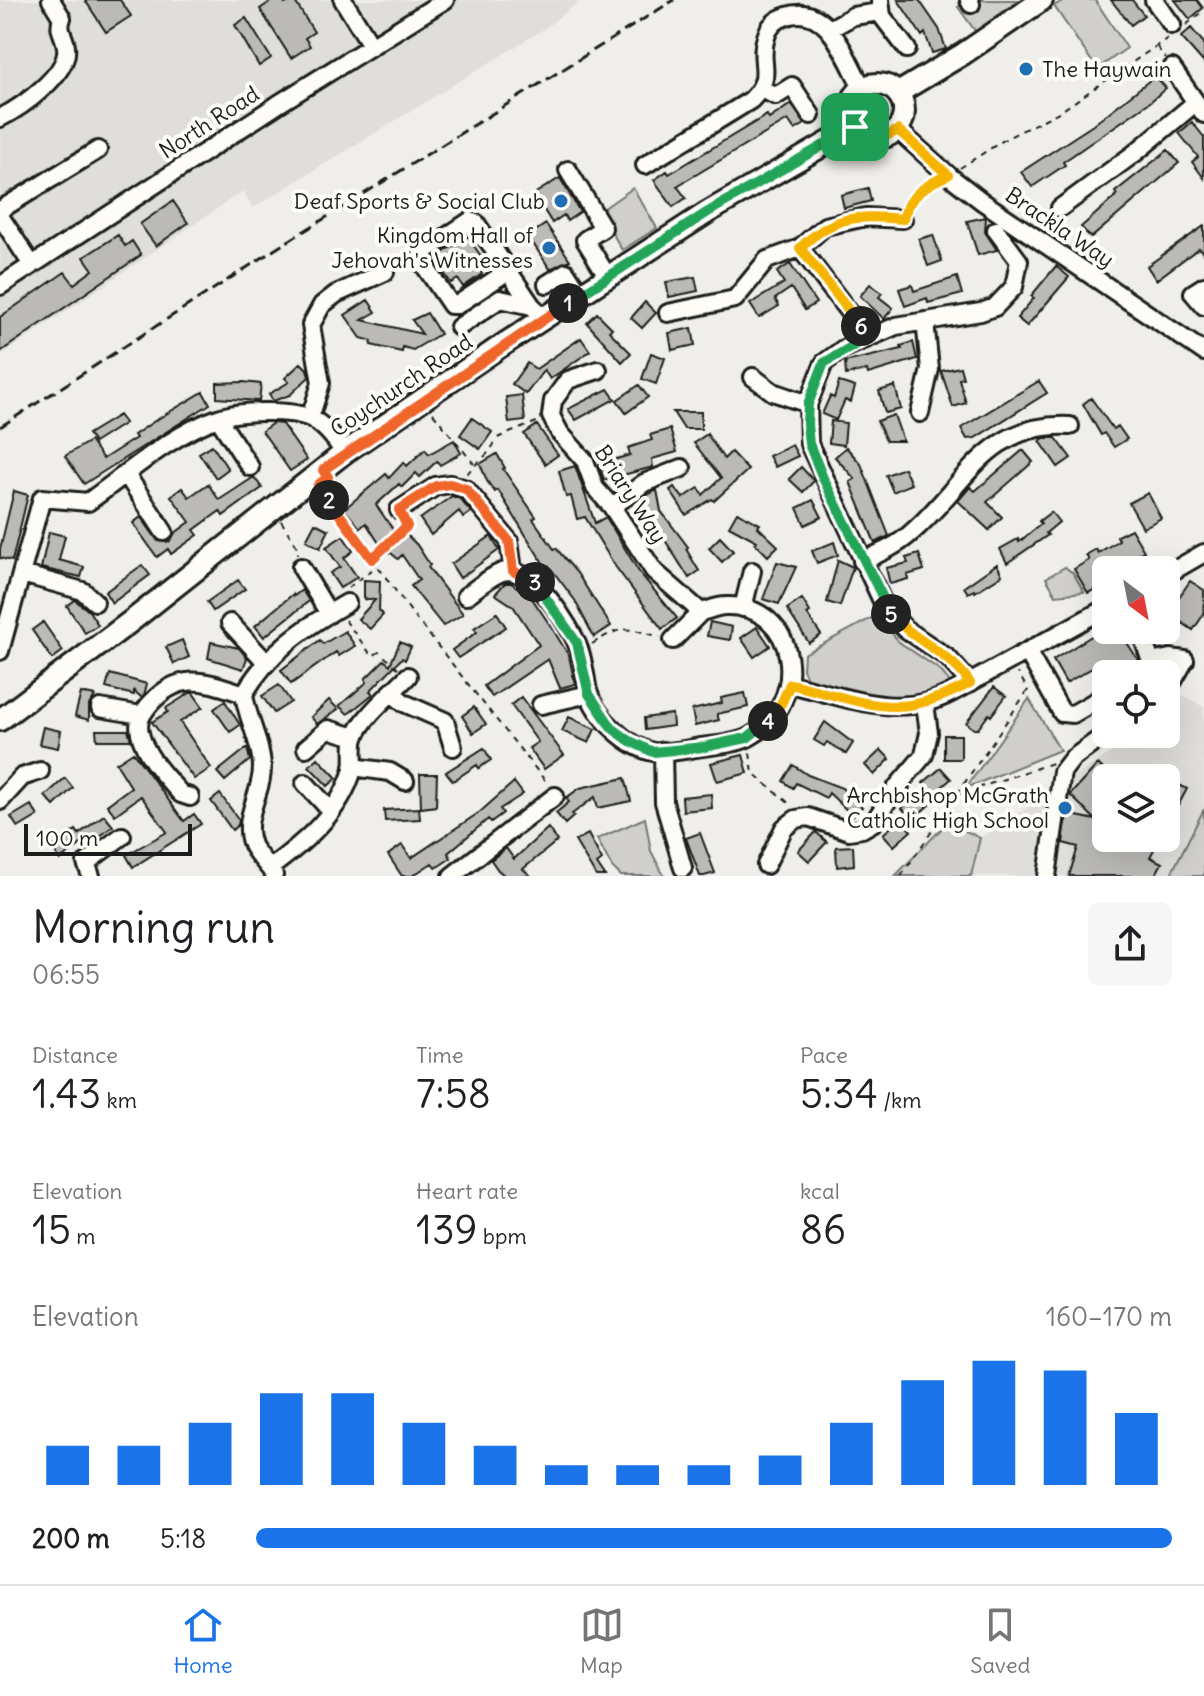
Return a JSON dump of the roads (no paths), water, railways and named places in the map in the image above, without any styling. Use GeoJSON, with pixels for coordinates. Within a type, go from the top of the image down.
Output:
{"type":"FeatureCollection","features":[{"type":"Feature","properties":{"kind":"main road"},"geometry":{"type":"LineString","coordinates":[[898,93],[963,54],[1042,0]]}},
{"type":"Feature","properties":{"kind":"main road"},"geometry":{"type":"LineString","coordinates":[[882,84],[898,93],[905,110],[898,130],[887,137],[876,138],[855,127],[850,105],[862,87],[882,84]]}},
{"type":"Feature","properties":{"kind":"main road","name":"Coychurch Road"},"geometry":{"type":"LineString","coordinates":[[0,720],[344,453],[422,400],[538,312],[581,295],[708,212],[855,127]]}},
{"type":"Feature","properties":{"kind":"street"},"geometry":{"type":"LineString","coordinates":[[0,118],[37,95],[62,62],[67,46],[59,29],[62,18],[51,0]]}},
{"type":"Feature","properties":{"kind":"street"},"geometry":{"type":"LineString","coordinates":[[343,0],[371,45]]}},
{"type":"Feature","properties":{"kind":"street","name":"North Road"},"geometry":{"type":"LineString","coordinates":[[0,286],[445,0]]}},
{"type":"Feature","properties":{"kind":"street"},"geometry":{"type":"LineString","coordinates":[[1154,0],[1172,25]]}},
{"type":"Feature","properties":{"kind":"street"},"geometry":{"type":"LineString","coordinates":[[830,29],[880,6],[907,49]]}},
{"type":"Feature","properties":{"kind":"street"},"geometry":{"type":"LineString","coordinates":[[645,165],[751,100],[762,89],[766,69],[765,40],[775,21],[800,13],[820,20],[830,29],[862,87]]}},
{"type":"Feature","properties":{"kind":"street"},"geometry":{"type":"LineString","coordinates":[[1060,208],[1200,109],[1172,68]]}},
{"type":"Feature","properties":{"kind":"street"},"geometry":{"type":"LineString","coordinates":[[762,89],[776,96],[796,80],[811,115]]}},
{"type":"Feature","properties":{"kind":"street","name":"Brackla Way"},"geometry":{"type":"LineString","coordinates":[[898,130],[948,175],[1204,352]]}},
{"type":"Feature","properties":{"kind":"street"},"geometry":{"type":"LineString","coordinates":[[32,265],[0,213],[98,150]]}},
{"type":"Feature","properties":{"kind":"street"},"geometry":{"type":"LineString","coordinates":[[568,170],[603,228],[585,240],[608,277]]}},
{"type":"Feature","properties":{"kind":"street"},"geometry":{"type":"LineString","coordinates":[[668,313],[735,299],[767,260],[800,248],[825,226],[866,217],[903,219]]}},
{"type":"Feature","properties":{"kind":"street"},"geometry":{"type":"LineString","coordinates":[[508,271],[457,305],[451,305],[420,259],[422,253],[470,221],[476,223],[538,312]]}},
{"type":"Feature","properties":{"kind":"street"},"geometry":{"type":"LineString","coordinates":[[970,683],[948,658],[893,617],[862,561],[809,444],[808,404],[824,363],[868,337],[896,326],[981,312],[1006,299],[1014,287],[1019,261],[996,230]]}},
{"type":"Feature","properties":{"kind":"street"},"geometry":{"type":"LineString","coordinates":[[800,248],[868,337]]}},
{"type":"Feature","properties":{"kind":"street"},"geometry":{"type":"LineString","coordinates":[[310,418],[321,383],[311,325],[322,305],[356,284],[385,272]]}},
{"type":"Feature","properties":{"kind":"street"},"geometry":{"type":"LineString","coordinates":[[547,284],[566,272],[581,295]]}},
{"type":"Feature","properties":{"kind":"street"},"geometry":{"type":"LineString","coordinates":[[1204,286],[1193,293],[1204,306]]}},
{"type":"Feature","properties":{"kind":"street"},"geometry":{"type":"LineString","coordinates":[[459,327],[500,299],[538,312]]}},
{"type":"Feature","properties":{"kind":"street"},"geometry":{"type":"LineString","coordinates":[[920,413],[930,369],[925,321]]}},
{"type":"Feature","properties":{"kind":"street","name":"Briary Way"},"geometry":{"type":"LineString","coordinates":[[598,370],[568,380],[553,401],[551,416],[560,433],[585,461],[595,488],[612,507],[654,571],[701,612]]}},
{"type":"Feature","properties":{"kind":"street"},"geometry":{"type":"LineString","coordinates":[[753,377],[773,392],[808,404]]}},
{"type":"Feature","properties":{"kind":"street"},"geometry":{"type":"LineString","coordinates":[[0,651],[5,615],[22,574],[42,498],[88,502],[158,450],[218,418],[258,413],[310,418],[334,437],[344,453]]}},
{"type":"Feature","properties":{"kind":"street"},"geometry":{"type":"LineString","coordinates":[[218,418],[250,467]]}},
{"type":"Feature","properties":{"kind":"street"},"geometry":{"type":"LineString","coordinates":[[862,561],[895,546],[913,532],[965,475],[1006,438],[1025,429],[1047,425],[1070,426]]}},
{"type":"Feature","properties":{"kind":"street"},"geometry":{"type":"LineString","coordinates":[[612,507],[644,483],[682,468]]}},
{"type":"Feature","properties":{"kind":"street"},"geometry":{"type":"LineString","coordinates":[[126,474],[161,509],[164,532]]}},
{"type":"Feature","properties":{"kind":"street"},"geometry":{"type":"LineString","coordinates":[[399,510],[436,486],[450,484],[461,487],[480,503],[509,541],[513,571]]}},
{"type":"Feature","properties":{"kind":"street"},"geometry":{"type":"LineString","coordinates":[[1180,567],[1204,553]]}},
{"type":"Feature","properties":{"kind":"street"},"geometry":{"type":"LineString","coordinates":[[301,567],[338,609],[298,633],[266,662],[244,694],[262,763],[262,779],[251,811],[250,837],[254,849],[273,872],[300,846],[344,793],[353,767],[355,737],[372,713],[408,676]]}},
{"type":"Feature","properties":{"kind":"street"},"geometry":{"type":"LineString","coordinates":[[466,596],[503,572],[513,571],[535,583],[580,651],[589,694],[612,728],[653,752],[747,738],[774,714],[790,684],[790,660],[771,624],[743,608],[724,605],[701,612],[673,640]]}},
{"type":"Feature","properties":{"kind":"street"},"geometry":{"type":"LineString","coordinates":[[743,608],[752,571]]}},
{"type":"Feature","properties":{"kind":"street"},"geometry":{"type":"LineString","coordinates":[[22,574],[83,591],[95,602]]}},
{"type":"Feature","properties":{"kind":"street"},"geometry":{"type":"LineString","coordinates":[[790,684],[884,707],[925,704],[970,683],[1092,616]]}},
{"type":"Feature","properties":{"kind":"street"},"geometry":{"type":"LineString","coordinates":[[230,623],[266,662]]}},
{"type":"Feature","properties":{"kind":"street"},"geometry":{"type":"LineString","coordinates":[[1027,651],[1062,713],[1073,714],[1092,703]]}},
{"type":"Feature","properties":{"kind":"street"},"geometry":{"type":"LineString","coordinates":[[1166,660],[1185,660],[1180,669]]}},
{"type":"Feature","properties":{"kind":"street"},"geometry":{"type":"LineString","coordinates":[[190,797],[181,794],[144,744],[139,730],[141,715],[161,693],[184,681],[200,681],[244,694]]}},
{"type":"Feature","properties":{"kind":"street"},"geometry":{"type":"LineString","coordinates":[[392,693],[404,703],[445,721],[453,747]]}},
{"type":"Feature","properties":{"kind":"street"},"geometry":{"type":"LineString","coordinates":[[541,705],[589,694]]}},
{"type":"Feature","properties":{"kind":"street"},"geometry":{"type":"LineString","coordinates":[[766,865],[784,828],[799,818],[808,817],[849,831],[862,829],[874,822],[896,788],[924,755],[929,733],[925,704]]}},
{"type":"Feature","properties":{"kind":"street"},"geometry":{"type":"LineString","coordinates":[[100,708],[141,715]]}},
{"type":"Feature","properties":{"kind":"street"},"geometry":{"type":"LineString","coordinates":[[306,748],[328,729],[355,737]]}},
{"type":"Feature","properties":{"kind":"street"},"geometry":{"type":"LineString","coordinates":[[1047,876],[1062,772],[1092,745]]}},
{"type":"Feature","properties":{"kind":"street"},"geometry":{"type":"LineString","coordinates":[[663,751],[664,802],[683,868]]}},
{"type":"Feature","properties":{"kind":"street"},"geometry":{"type":"LineString","coordinates":[[353,767],[390,772],[405,781]]}},
{"type":"Feature","properties":{"kind":"street"},"geometry":{"type":"LineString","coordinates":[[0,801],[22,777],[40,771]]}},
{"type":"Feature","properties":{"kind":"street"},"geometry":{"type":"LineString","coordinates":[[305,783],[331,811]]}},
{"type":"Feature","properties":{"kind":"street"},"geometry":{"type":"LineString","coordinates":[[452,876],[471,869],[555,796]]}},
{"type":"Feature","properties":{"kind":"street"},"geometry":{"type":"LineString","coordinates":[[91,876],[86,863],[122,836]]}},
{"type":"Feature","properties":{"kind":"railway"},"geometry":{"type":"LineString","coordinates":[[0,427],[274,250],[674,0]]}},
{"type":"Feature","properties":{"kind":"place","name":"The Haywain"},"geometry":{"type":"Point","coordinates":[1026,69]}},
{"type":"Feature","properties":{"kind":"place","name":"Deaf Sports & Social Club"},"geometry":{"type":"Point","coordinates":[561,201]}},
{"type":"Feature","properties":{"kind":"place","name":"Kingdom Hall of Jehovah's Witnesses"},"geometry":{"type":"Point","coordinates":[549,248]}},
{"type":"Feature","properties":{"kind":"place","name":"Archbishop McGrath Catholic High School"},"geometry":{"type":"Point","coordinates":[1065,808]}}]}
